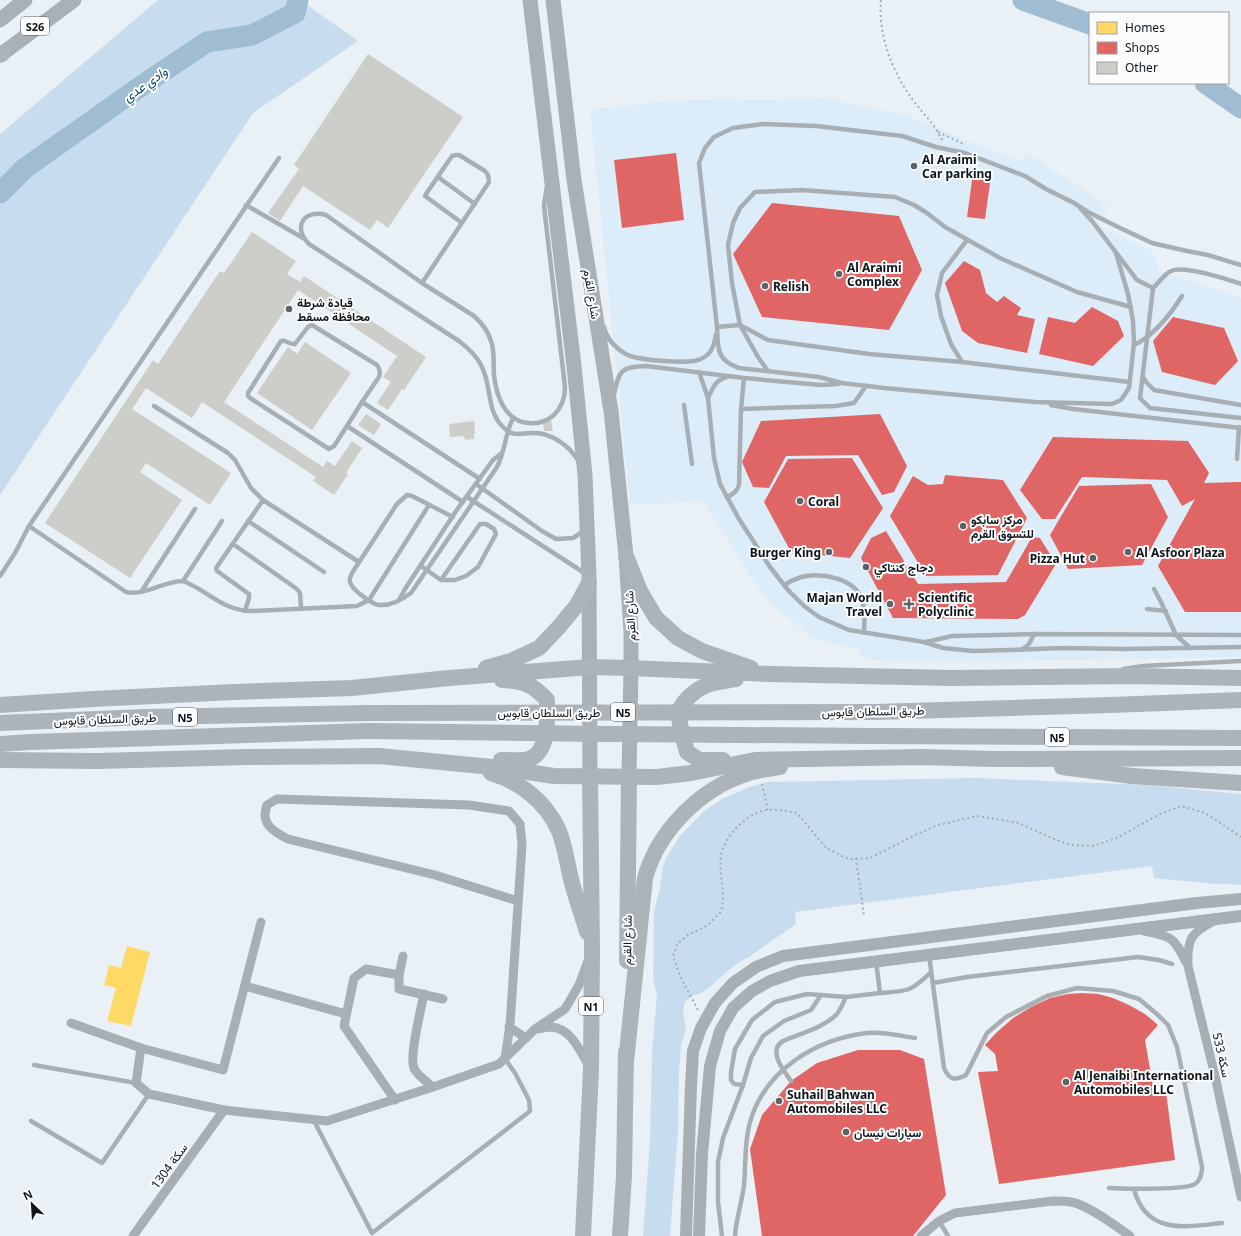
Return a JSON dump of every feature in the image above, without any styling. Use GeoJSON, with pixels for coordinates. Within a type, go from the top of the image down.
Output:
{"type":"FeatureCollection","features":[{"type":"Feature","properties":{"kind":"highway"},"geometry":{"type":"LineString","coordinates":[[626,556],[640,592],[656,618],[678,638],[702,651],[770,674]]}},
{"type":"Feature","properties":{"kind":"highway"},"geometry":{"type":"LineString","coordinates":[[449,678],[511,661],[539,648],[560,628],[576,605],[589,580]]}},
{"type":"Feature","properties":{"kind":"highway"},"geometry":{"type":"LineString","coordinates":[[0,705],[124,697],[352,688],[449,678],[590,667],[770,674],[951,678],[1132,676],[1241,678]]}},
{"type":"Feature","properties":{"kind":"highway"},"geometry":{"type":"LineString","coordinates":[[770,674],[719,682],[701,687],[682,704],[679,714],[680,724],[687,752],[699,760],[778,768],[921,757],[993,759],[1241,758]]}},
{"type":"Feature","properties":{"kind":"highway"},"geometry":{"type":"LineString","coordinates":[[449,678],[518,681],[537,689],[547,700],[546,732],[539,752],[529,759],[457,762]]}},
{"type":"Feature","properties":{"kind":"highway","name":"طريق السلطان قابوس"},"geometry":{"type":"LineString","coordinates":[[0,723],[145,717],[371,713],[875,712],[1241,700]]}},
{"type":"Feature","properties":{"kind":"highway","name":"طريق السلطان قابوس"},"geometry":{"type":"LineString","coordinates":[[0,744],[368,732],[1241,738]]}},
{"type":"Feature","properties":{"kind":"highway"},"geometry":{"type":"LineString","coordinates":[[0,760],[98,761],[246,757],[379,756],[457,762],[554,776],[629,777],[657,777],[757,765]]}},
{"type":"Feature","properties":{"kind":"highway"},"geometry":{"type":"LineString","coordinates":[[993,759],[1132,776],[1241,784]]}},
{"type":"Feature","properties":{"kind":"highway"},"geometry":{"type":"LineString","coordinates":[[457,762],[505,777],[528,791],[545,807],[559,831],[565,850],[571,880],[592,950]]}},
{"type":"Feature","properties":{"kind":"highway"},"geometry":{"type":"LineString","coordinates":[[626,1062],[645,878],[648,867],[664,836],[677,821],[709,792],[747,773],[757,765]]}},
{"type":"Feature","properties":{"kind":"highway","name":"N1"},"geometry":{"type":"LineString","coordinates":[[583,1236],[591,1070],[592,950],[590,776]]}},
{"type":"Feature","properties":{"kind":"highway","name":"شارع القرم"},"geometry":{"type":"LineString","coordinates":[[620,1236],[624,1176],[629,777]]}},
{"type":"Feature","properties":{"kind":"main road"},"geometry":{"type":"LineString","coordinates":[[0,13],[14,0]]}},
{"type":"Feature","properties":{"kind":"main road","name":"S26"},"geometry":{"type":"LineString","coordinates":[[0,20],[25,0]]}},
{"type":"Feature","properties":{"kind":"main road","name":"S26"},"geometry":{"type":"LineString","coordinates":[[2,54],[66,0]]}},
{"type":"Feature","properties":{"kind":"main road"},"geometry":{"type":"LineString","coordinates":[[2,54],[74,0]]}},
{"type":"Feature","properties":{"kind":"main road"},"geometry":{"type":"LineString","coordinates":[[530,0],[574,366],[585,475],[589,580],[590,776]]}},
{"type":"Feature","properties":{"kind":"main road","name":"شارع القرم"},"geometry":{"type":"LineString","coordinates":[[553,0],[574,180],[611,411],[626,556],[632,668],[629,777]]}},
{"type":"Feature","properties":{"kind":"street"},"geometry":{"type":"LineString","coordinates":[[505,1058],[509,1027],[518,901],[522,845],[520,824],[510,811],[469,805],[277,799],[267,805],[265,815],[268,824],[276,832],[288,838],[435,876],[518,901]]}},
{"type":"Feature","properties":{"kind":"street"},"geometry":{"type":"LineString","coordinates":[[686,1236],[693,1051],[701,1028],[715,1003],[733,983],[756,967],[783,956],[1197,903],[1241,900]]}},
{"type":"Feature","properties":{"kind":"street"},"geometry":{"type":"LineString","coordinates":[[699,1236],[702,1154],[710,1066],[720,1031],[733,1008],[752,991],[770,981],[799,971],[1241,916]]}},
{"type":"Feature","properties":{"kind":"street","name":"سكة 533"},"geometry":{"type":"LineString","coordinates":[[1188,966],[1188,950],[1191,940],[1196,932],[1219,919]]}},
{"type":"Feature","properties":{"kind":"street"},"geometry":{"type":"LineString","coordinates":[[71,1023],[141,1048],[223,1070],[261,922]]}},
{"type":"Feature","properties":{"kind":"street","name":"سكة 533"},"geometry":{"type":"LineString","coordinates":[[1135,929],[1164,934],[1173,940],[1179,947],[1188,966],[1215,1076],[1241,1197]]}},
{"type":"Feature","properties":{"kind":"street"},"geometry":{"type":"LineString","coordinates":[[141,1048],[136,1083],[149,1094],[224,1110],[327,1121],[434,1088],[499,1064],[536,1029],[565,1009],[579,985],[592,950]]}},
{"type":"Feature","properties":{"kind":"street"},"geometry":{"type":"LineString","coordinates":[[402,956],[399,975],[399,989],[443,999]]}},
{"type":"Feature","properties":{"kind":"street"},"geometry":{"type":"LineString","coordinates":[[394,1100],[344,1026],[354,978],[366,969],[399,975]]}},
{"type":"Feature","properties":{"kind":"street"},"geometry":{"type":"LineString","coordinates":[[245,986],[346,1014]]}},
{"type":"Feature","properties":{"kind":"street"},"geometry":{"type":"LineString","coordinates":[[424,994],[413,1060],[414,1068],[434,1088]]}},
{"type":"Feature","properties":{"kind":"street"},"geometry":{"type":"LineString","coordinates":[[509,1027],[526,1038]]}},
{"type":"Feature","properties":{"kind":"street"},"geometry":{"type":"LineString","coordinates":[[536,1029],[552,1027],[564,1031],[573,1039],[591,1070]]}},
{"type":"Feature","properties":{"kind":"street","name":"سكة 1304"},"geometry":{"type":"LineString","coordinates":[[133,1236],[224,1110]]}},
{"type":"Feature","properties":{"kind":"street"},"geometry":{"type":"LineString","coordinates":[[921,1236],[939,1221],[955,1213],[1053,1201],[1072,1202],[1082,1206],[1130,1236]]}},
{"type":"Feature","properties":{"kind":"lane"},"geometry":{"type":"LineString","coordinates":[[1116,253],[1128,294],[1133,321],[1134,345],[1129,388],[1121,400],[1112,404],[1035,402],[866,386],[842,383],[819,377],[739,368],[729,365],[718,350],[717,327],[698,163],[705,148],[714,137],[733,128],[763,124],[816,126],[902,136],[965,154],[1025,176],[1118,227],[1152,243],[1208,255],[1241,265]]}},
{"type":"Feature","properties":{"kind":"lane"},"geometry":{"type":"LineString","coordinates":[[422,283],[462,223],[474,204],[489,182],[488,175],[485,171],[459,155],[456,155],[452,156],[425,196],[462,223]]}},
{"type":"Feature","properties":{"kind":"lane"},"geometry":{"type":"LineString","coordinates":[[0,576],[15,553],[29,526],[279,158]]}},
{"type":"Feature","properties":{"kind":"lane"},"geometry":{"type":"LineString","coordinates":[[303,238],[301,232],[303,221],[313,213],[326,215],[422,283],[468,311],[484,325],[492,343],[496,388],[504,409],[514,418],[533,424],[547,420],[557,412],[565,394],[544,205],[547,184],[551,173]]}},
{"type":"Feature","properties":{"kind":"lane"},"geometry":{"type":"LineString","coordinates":[[438,177],[474,204]]}},
{"type":"Feature","properties":{"kind":"lane"},"geometry":{"type":"LineString","coordinates":[[768,371],[758,357],[740,325],[732,283],[728,245],[733,223],[740,208],[755,192],[802,190],[895,197],[914,205],[945,227],[1000,258],[1060,286],[1130,307]]}},
{"type":"Feature","properties":{"kind":"lane"},"geometry":{"type":"LineString","coordinates":[[246,205],[303,238],[309,244],[468,348],[482,366],[491,407],[502,426],[508,431],[518,435],[531,433],[542,434],[558,440],[575,455],[582,466],[585,475]]}},
{"type":"Feature","properties":{"kind":"lane"},"geometry":{"type":"LineString","coordinates":[[1077,205],[1092,221],[1137,280],[1154,288]]}},
{"type":"Feature","properties":{"kind":"lane"},"geometry":{"type":"LineString","coordinates":[[962,362],[951,344],[941,316],[937,295],[942,273],[967,240]]}},
{"type":"Feature","properties":{"kind":"lane"},"geometry":{"type":"LineString","coordinates":[[1239,417],[1150,408],[1140,398],[1154,288],[1164,276],[1171,271],[1178,269],[1191,270],[1241,284]]}},
{"type":"Feature","properties":{"kind":"lane"},"geometry":{"type":"LineString","coordinates":[[590,280],[604,330],[614,345],[630,356],[687,362],[699,360],[710,352],[713,346],[717,327]]}},
{"type":"Feature","properties":{"kind":"lane"},"geometry":{"type":"LineString","coordinates":[[1134,345],[1148,337],[1168,316],[1182,296]]}},
{"type":"Feature","properties":{"kind":"lane"},"geometry":{"type":"LineString","coordinates":[[312,325],[380,368],[379,377],[362,402],[334,446],[329,449],[250,398],[248,393],[281,341],[295,344],[308,327],[312,325]]}},
{"type":"Feature","properties":{"kind":"lane"},"geometry":{"type":"LineString","coordinates":[[717,327],[740,325],[768,340],[869,354],[962,362],[1130,382]]}},
{"type":"Feature","properties":{"kind":"lane"},"geometry":{"type":"LineString","coordinates":[[611,411],[619,375],[623,370],[634,366],[646,366],[744,378],[821,385],[842,383]]}},
{"type":"Feature","properties":{"kind":"lane"},"geometry":{"type":"LineString","coordinates":[[699,372],[708,398],[714,458],[720,484],[739,520],[770,567],[784,585],[804,606],[819,617],[849,630],[924,642],[943,648],[973,650],[1241,647]]}},
{"type":"Feature","properties":{"kind":"lane"},"geometry":{"type":"LineString","coordinates":[[708,398],[714,386],[721,379],[730,376]]}},
{"type":"Feature","properties":{"kind":"lane"},"geometry":{"type":"LineString","coordinates":[[486,379],[494,377]]}},
{"type":"Feature","properties":{"kind":"lane"},"geometry":{"type":"LineString","coordinates":[[1143,377],[1154,390],[1241,405]]}},
{"type":"Feature","properties":{"kind":"lane"},"geometry":{"type":"LineString","coordinates":[[727,497],[736,492],[739,485],[741,409],[744,378]]}},
{"type":"Feature","properties":{"kind":"lane"},"geometry":{"type":"LineString","coordinates":[[741,409],[836,406],[854,403],[866,386]]}},
{"type":"Feature","properties":{"kind":"lane"},"geometry":{"type":"LineString","coordinates":[[362,402],[480,479]]}},
{"type":"Feature","properties":{"kind":"lane"},"geometry":{"type":"LineString","coordinates":[[1035,402],[1073,409],[1240,428],[1237,459]]}},
{"type":"Feature","properties":{"kind":"lane"},"geometry":{"type":"LineString","coordinates":[[684,405],[692,464]]}},
{"type":"Feature","properties":{"kind":"lane"},"geometry":{"type":"LineString","coordinates":[[154,406],[228,453],[235,460],[251,488],[263,500],[359,562]]}},
{"type":"Feature","properties":{"kind":"lane"},"geometry":{"type":"LineString","coordinates":[[452,517],[429,504],[407,495],[397,504],[349,580],[356,591],[379,605],[389,604],[411,593],[499,464],[508,431],[514,418]]}},
{"type":"Feature","properties":{"kind":"lane"},"geometry":{"type":"LineString","coordinates":[[347,426],[463,502]]}},
{"type":"Feature","properties":{"kind":"lane"},"geometry":{"type":"LineString","coordinates":[[399,600],[452,517],[493,460],[502,453]]}},
{"type":"Feature","properties":{"kind":"lane"},"geometry":{"type":"LineString","coordinates":[[476,484],[542,531],[556,539],[573,538],[583,533],[587,529]]}},
{"type":"Feature","properties":{"kind":"lane"},"geometry":{"type":"LineString","coordinates":[[467,497],[589,580]]}},
{"type":"Feature","properties":{"kind":"lane"},"geometry":{"type":"LineString","coordinates":[[245,611],[249,594],[217,571],[216,568],[263,500]]}},
{"type":"Feature","properties":{"kind":"lane"},"geometry":{"type":"LineString","coordinates":[[183,581],[233,608],[245,611],[357,606],[369,600],[429,504]]}},
{"type":"Feature","properties":{"kind":"lane"},"geometry":{"type":"LineString","coordinates":[[141,592],[195,509]]}},
{"type":"Feature","properties":{"kind":"lane"},"geometry":{"type":"LineString","coordinates":[[29,526],[122,590],[131,593],[141,592],[183,581],[222,521]]}},
{"type":"Feature","properties":{"kind":"lane"},"geometry":{"type":"LineString","coordinates":[[248,521],[324,572]]}},
{"type":"Feature","properties":{"kind":"lane"},"geometry":{"type":"LineString","coordinates":[[420,566],[442,580],[455,580],[466,576],[478,567],[496,531],[486,524],[480,524],[442,580]]}},
{"type":"Feature","properties":{"kind":"lane"},"geometry":{"type":"LineString","coordinates":[[232,544],[298,589],[300,593],[301,608]]}},
{"type":"Feature","properties":{"kind":"lane"},"geometry":{"type":"LineString","coordinates":[[784,585],[800,578],[816,575],[832,577],[845,581],[857,591],[862,599],[864,612],[864,633]]}},
{"type":"Feature","properties":{"kind":"lane"},"geometry":{"type":"LineString","coordinates":[[1154,589],[1166,611],[1176,635],[1190,648]]}},
{"type":"Feature","properties":{"kind":"lane"},"geometry":{"type":"LineString","coordinates":[[1147,609],[1166,611]]}},
{"type":"Feature","properties":{"kind":"lane"},"geometry":{"type":"LineString","coordinates":[[924,642],[952,636],[1034,634],[1241,635]]}},
{"type":"Feature","properties":{"kind":"lane"},"geometry":{"type":"LineString","coordinates":[[1023,649],[1029,644],[1034,634]]}},
{"type":"Feature","properties":{"kind":"lane"},"geometry":{"type":"LineString","coordinates":[[1120,669],[1142,666],[1241,662]]}},
{"type":"Feature","properties":{"kind":"lane"},"geometry":{"type":"LineString","coordinates":[[1075,677],[1113,671]]}},
{"type":"Feature","properties":{"kind":"lane"},"geometry":{"type":"LineString","coordinates":[[929,955],[944,1068],[946,1075],[952,1079],[959,1079],[966,1075],[987,1033],[1006,1017],[1048,996],[1077,988],[1113,990],[1139,999],[1168,1025],[1177,1047],[1202,1167],[1201,1176],[1196,1184],[1187,1187],[1134,1189],[1109,1188]]}},
{"type":"Feature","properties":{"kind":"lane"},"geometry":{"type":"LineString","coordinates":[[933,983],[968,977],[1138,957],[1159,960],[1172,964]]}},
{"type":"Feature","properties":{"kind":"lane"},"geometry":{"type":"LineString","coordinates":[[876,962],[880,993]]}},
{"type":"Feature","properties":{"kind":"lane"},"geometry":{"type":"LineString","coordinates":[[743,1085],[734,1084],[732,1080],[731,1072],[735,1049],[752,1020],[775,1002],[807,994],[846,997],[905,991],[920,983],[931,972]]}},
{"type":"Feature","properties":{"kind":"lane"},"geometry":{"type":"LineString","coordinates":[[722,1236],[718,1202],[718,1162],[723,1138],[752,1058],[763,1036],[784,1021],[811,1010],[821,995]]}},
{"type":"Feature","properties":{"kind":"lane"},"geometry":{"type":"LineString","coordinates":[[791,1081],[783,1069],[776,1053],[777,1046],[780,1043],[831,1019],[840,1009],[846,997]]}},
{"type":"Feature","properties":{"kind":"lane"},"geometry":{"type":"LineString","coordinates":[[735,1236],[743,1193],[746,1144],[750,1121],[758,1102],[783,1069],[801,1055],[821,1044],[846,1036],[869,1033],[915,1038]]}},
{"type":"Feature","properties":{"kind":"lane"},"geometry":{"type":"LineString","coordinates":[[313,1119],[372,1233],[530,1110],[529,1100],[515,1073],[505,1058]]}},
{"type":"Feature","properties":{"kind":"lane"},"geometry":{"type":"LineString","coordinates":[[34,1065],[136,1083]]}},
{"type":"Feature","properties":{"kind":"lane"},"geometry":{"type":"LineString","coordinates":[[1184,1081],[1215,1076]]}},
{"type":"Feature","properties":{"kind":"lane"},"geometry":{"type":"LineString","coordinates":[[31,1121],[102,1163],[149,1094]]}},
{"type":"Feature","properties":{"kind":"lane"},"geometry":{"type":"LineString","coordinates":[[1134,1189],[1139,1203],[1148,1215],[1160,1222],[1173,1227],[1222,1223]]}},
{"type":"Feature","properties":{"kind":"lane"},"geometry":{"type":"LineString","coordinates":[[939,1221],[948,1236]]}},
{"type":"Feature","properties":{"kind":"path"},"geometry":{"type":"LineString","coordinates":[[881,0],[883,34],[897,74],[908,93],[938,132]]}},
{"type":"Feature","properties":{"kind":"path"},"geometry":{"type":"LineString","coordinates":[[757,765],[768,810]]}},
{"type":"Feature","properties":{"kind":"path"},"geometry":{"type":"LineString","coordinates":[[704,1022],[680,976],[674,956],[678,944],[688,935],[708,925],[721,912],[723,898],[721,856],[725,841],[741,823],[750,817],[768,810],[797,813],[826,848],[846,858],[870,858],[938,824],[977,816],[1019,823],[1070,845],[1093,846],[1117,838],[1158,816],[1181,806],[1205,813],[1241,837]]}},
{"type":"Feature","properties":{"kind":"path"},"geometry":{"type":"LineString","coordinates":[[856,858],[864,916]]}},
{"type":"Feature","properties":{"kind":"shaded area"},"geometry":{"type":"Polygon","coordinates":[[[158,0],[300,0],[358,41],[253,113],[0,495],[0,134],[158,0]]]}},
{"type":"Feature","properties":{"kind":"shaded area"},"geometry":{"type":"Polygon","coordinates":[[[824,98],[909,116],[1009,158],[1021,160],[1029,155],[1097,198],[1108,208],[1098,225],[1152,251],[1159,271],[1241,298],[1241,657],[995,661],[884,661],[862,658],[859,649],[810,638],[802,629],[774,606],[758,587],[703,501],[630,505],[590,110],[660,102],[721,99],[760,100],[824,98]]]}},
{"type":"Feature","properties":{"kind":"shaded area"},"geometry":{"type":"Polygon","coordinates":[[[975,778],[1148,785],[1241,794],[1241,885],[1154,878],[1152,866],[795,912],[796,924],[738,963],[709,988],[699,994],[693,995],[685,1002],[683,1011],[686,1029],[681,1045],[678,1130],[670,1236],[643,1236],[650,1140],[652,1051],[657,995],[653,979],[654,912],[666,858],[679,837],[704,811],[722,799],[749,787],[768,782],[975,778]]]}},
{"type":"Feature","properties":{"kind":"building: Homes"},"geometry":{"type":"Polygon","coordinates":[[[127,946],[150,952],[131,1026],[107,1021],[116,988],[104,985],[109,965],[121,968],[127,946]]]}},
{"type":"Feature","properties":{"kind":"building: Shops"},"geometry":{"type":"Polygon","coordinates":[[[676,153],[684,220],[622,228],[614,160],[676,153]]]}},
{"type":"Feature","properties":{"kind":"building: Shops"},"geometry":{"type":"Polygon","coordinates":[[[973,173],[991,176],[985,219],[967,217],[973,173]]]}},
{"type":"Feature","properties":{"kind":"building: Shops"},"geometry":{"type":"Polygon","coordinates":[[[772,203],[899,216],[922,270],[889,330],[762,317],[733,254],[772,203]]]}},
{"type":"Feature","properties":{"kind":"building: Shops"},"geometry":{"type":"Polygon","coordinates":[[[964,261],[980,270],[986,293],[997,302],[1004,296],[1021,308],[1017,315],[1035,319],[1027,353],[978,343],[962,331],[945,283],[964,261]]]}},
{"type":"Feature","properties":{"kind":"building: Shops"},"geometry":{"type":"Polygon","coordinates":[[[1092,307],[1118,321],[1124,336],[1093,366],[1039,354],[1048,317],[1075,323],[1092,307]]]}},
{"type":"Feature","properties":{"kind":"building: Shops"},"geometry":{"type":"Polygon","coordinates":[[[1173,317],[1224,328],[1238,361],[1215,385],[1162,372],[1153,341],[1173,317]]]}},
{"type":"Feature","properties":{"kind":"building: Shops"},"geometry":{"type":"Polygon","coordinates":[[[880,414],[907,466],[894,492],[882,495],[858,455],[786,456],[769,488],[753,487],[742,462],[761,421],[880,414]]]}},
{"type":"Feature","properties":{"kind":"building: Shops"},"geometry":{"type":"Polygon","coordinates":[[[1053,437],[1188,441],[1209,473],[1204,483],[1241,482],[1241,612],[1185,612],[1158,566],[1195,499],[1182,506],[1167,480],[1082,477],[1055,519],[1042,519],[1020,490],[1053,437]]]}},
{"type":"Feature","properties":{"kind":"building: Shops"},"geometry":{"type":"Polygon","coordinates":[[[852,458],[883,508],[850,558],[791,552],[764,502],[788,459],[852,458]]]}},
{"type":"Feature","properties":{"kind":"building: Shops"},"geometry":{"type":"Polygon","coordinates":[[[945,475],[1003,480],[1027,518],[998,575],[926,576],[890,516],[913,476],[928,485],[943,484],[945,475]]]}},
{"type":"Feature","properties":{"kind":"building: Shops"},"geometry":{"type":"Polygon","coordinates":[[[1151,484],[1168,517],[1142,565],[1068,569],[1050,535],[1079,486],[1151,484]]]}},
{"type":"Feature","properties":{"kind":"building: Shops"},"geometry":{"type":"Polygon","coordinates":[[[886,531],[918,584],[1006,582],[1032,537],[1040,538],[1056,564],[1025,615],[1018,619],[893,618],[861,558],[871,538],[886,531]]]}},
{"type":"Feature","properties":{"kind":"building: Shops","name":"Al Jenaibi International Automobiles LLC"},"geometry":{"type":"Polygon","coordinates":[[[1082,993],[1098,994],[1113,998],[1145,1014],[1158,1025],[1145,1040],[1154,1092],[1166,1092],[1175,1160],[999,1184],[978,1072],[998,1071],[995,1054],[985,1045],[1013,1018],[1031,1007],[1050,998],[1082,993]]]}},
{"type":"Feature","properties":{"kind":"building: Shops","name":"سيارات نيسان"},"geometry":{"type":"Polygon","coordinates":[[[858,1050],[900,1050],[924,1059],[946,1195],[913,1236],[762,1236],[750,1149],[762,1115],[791,1081],[817,1063],[858,1050]]]}},
{"type":"Feature","properties":{"kind":"building: Other"},"geometry":{"type":"Polygon","coordinates":[[[368,54],[463,117],[388,228],[377,220],[370,230],[303,186],[280,221],[268,213],[299,169],[294,165],[368,54]]]}},
{"type":"Feature","properties":{"kind":"building: Other"},"geometry":{"type":"Polygon","coordinates":[[[252,232],[296,261],[287,274],[300,282],[304,276],[426,357],[404,390],[402,389],[388,410],[377,403],[391,382],[383,377],[397,356],[298,290],[224,402],[323,467],[327,461],[335,466],[352,441],[362,448],[346,473],[348,474],[334,495],[313,481],[316,477],[202,402],[192,418],[146,388],[132,409],[231,473],[210,505],[146,463],[140,472],[182,500],[130,578],[45,523],[153,360],[158,364],[220,271],[224,273],[252,232]]]}},
{"type":"Feature","properties":{"kind":"building: Other"},"geometry":{"type":"Polygon","coordinates":[[[305,342],[351,373],[312,430],[257,393],[288,347],[297,354],[305,342]]]}},
{"type":"Feature","properties":{"kind":"building: Other"},"geometry":{"type":"Polygon","coordinates":[[[366,414],[381,424],[374,435],[358,425],[366,414]]]}},
{"type":"Feature","properties":{"kind":"building: Other"},"geometry":{"type":"Polygon","coordinates":[[[551,420],[553,431],[544,431],[543,422],[551,420]]]}},
{"type":"Feature","properties":{"kind":"building: Other"},"geometry":{"type":"Polygon","coordinates":[[[474,421],[474,439],[465,440],[464,436],[450,437],[449,424],[474,421]]]}},
{"type":"Feature","properties":{"kind":"waterway","name":"وادي عدي"},"geometry":{"type":"LineString","coordinates":[[0,193],[25,168],[147,82],[207,42],[252,35],[295,13],[298,0]]}},
{"type":"Feature","properties":{"kind":"waterway","name":"وادي عدي"},"geometry":{"type":"LineString","coordinates":[[1023,0],[1089,24]]}},
{"type":"Feature","properties":{"kind":"waterway","name":"وادي عدي"},"geometry":{"type":"LineString","coordinates":[[1206,84],[1241,108]]}},
{"type":"Feature","properties":{"kind":"place","name":"Al Araimi Car parking"},"geometry":{"type":"Point","coordinates":[914,166]}},
{"type":"Feature","properties":{"kind":"place","name":"Al Araimi Complex"},"geometry":{"type":"Point","coordinates":[839,274]}},
{"type":"Feature","properties":{"kind":"place","name":"Relish"},"geometry":{"type":"Point","coordinates":[765,286]}},
{"type":"Feature","properties":{"kind":"place","name":"قيادة شرطة محافظة مسقط"},"geometry":{"type":"Point","coordinates":[289,309]}},
{"type":"Feature","properties":{"kind":"place","name":"Coral"},"geometry":{"type":"Point","coordinates":[800,501]}},
{"type":"Feature","properties":{"kind":"place","name":"مركز سابكو للتسوق القرم"},"geometry":{"type":"Point","coordinates":[963,526]}},
{"type":"Feature","properties":{"kind":"place","name":"Burger King"},"geometry":{"type":"Point","coordinates":[829,552]}},
{"type":"Feature","properties":{"kind":"place","name":"Al Asfoor Plaza"},"geometry":{"type":"Point","coordinates":[1128,552]}},
{"type":"Feature","properties":{"kind":"place","name":"Pizza Hut"},"geometry":{"type":"Point","coordinates":[1093,558]}},
{"type":"Feature","properties":{"kind":"place","name":"دجاج كنتاكي"},"geometry":{"type":"Point","coordinates":[866,567]}},
{"type":"Feature","properties":{"kind":"place","name":"Majan World Travel"},"geometry":{"type":"Point","coordinates":[890,604]}},
{"type":"Feature","properties":{"kind":"place","name":"Scientific Polyclinic"},"geometry":{"type":"Point","coordinates":[909,604]}},
{"type":"Feature","properties":{"kind":"place","name":"Al Jenaibi International Automobiles LLC"},"geometry":{"type":"Point","coordinates":[1066,1082]}},
{"type":"Feature","properties":{"kind":"place","name":"Suhail Bahwan Automobiles LLC"},"geometry":{"type":"Point","coordinates":[779,1101]}},
{"type":"Feature","properties":{"kind":"place","name":"سيارات نيسان"},"geometry":{"type":"Point","coordinates":[846,1132]}}]}
